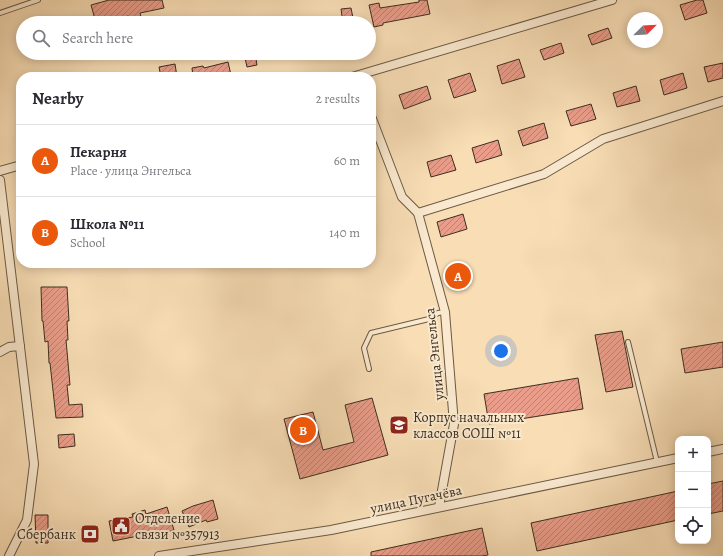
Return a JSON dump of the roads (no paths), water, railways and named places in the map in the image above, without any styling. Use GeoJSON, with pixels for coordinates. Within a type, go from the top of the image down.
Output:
{"type":"FeatureCollection","features":[{"type":"Feature","properties":{"kind":"street"},"geometry":{"type":"LineString","coordinates":[[372,72],[612,0]]}},
{"type":"Feature","properties":{"kind":"street"},"geometry":{"type":"LineString","coordinates":[[418,213],[544,174],[603,139],[723,101]]}},
{"type":"Feature","properties":{"kind":"street","name":"улица Энгельса"},"geometry":{"type":"LineString","coordinates":[[376,129],[402,197],[418,213],[445,312],[454,424],[438,507]]}},
{"type":"Feature","properties":{"kind":"street"},"geometry":{"type":"LineString","coordinates":[[0,171],[16,167]]}},
{"type":"Feature","properties":{"kind":"street"},"geometry":{"type":"LineString","coordinates":[[0,180],[34,464],[27,520],[9,556]]}},
{"type":"Feature","properties":{"kind":"street"},"geometry":{"type":"LineString","coordinates":[[0,352],[9,347],[20,346]]}},
{"type":"Feature","properties":{"kind":"street"},"geometry":{"type":"LineString","coordinates":[[711,451],[723,449]]}},
{"type":"Feature","properties":{"kind":"street","name":"улица Пугачёва"},"geometry":{"type":"LineString","coordinates":[[159,556],[331,530],[509,490],[675,459]]}},
{"type":"Feature","properties":{"kind":"lane"},"geometry":{"type":"LineString","coordinates":[[0,13],[38,0]]}},
{"type":"Feature","properties":{"kind":"lane"},"geometry":{"type":"LineString","coordinates":[[369,369],[364,348],[372,333],[429,319],[438,313],[445,312]]}},
{"type":"Feature","properties":{"kind":"lane"},"geometry":{"type":"LineString","coordinates":[[628,342],[657,462]]}},
{"type":"Feature","properties":{"kind":"place","name":"Пекарня"},"geometry":{"type":"Point","coordinates":[458,276]}},
{"type":"Feature","properties":{"kind":"place","name":"Корпус начальных классов СОШ №11"},"geometry":{"type":"Point","coordinates":[399,425]}},
{"type":"Feature","properties":{"kind":"place","name":"Школа №11"},"geometry":{"type":"Point","coordinates":[303,430]}},
{"type":"Feature","properties":{"kind":"place","name":"Отделение связи №357913"},"geometry":{"type":"Point","coordinates":[121,526]}},
{"type":"Feature","properties":{"kind":"place","name":"Сбербанк"},"geometry":{"type":"Point","coordinates":[90,534]}}]}
